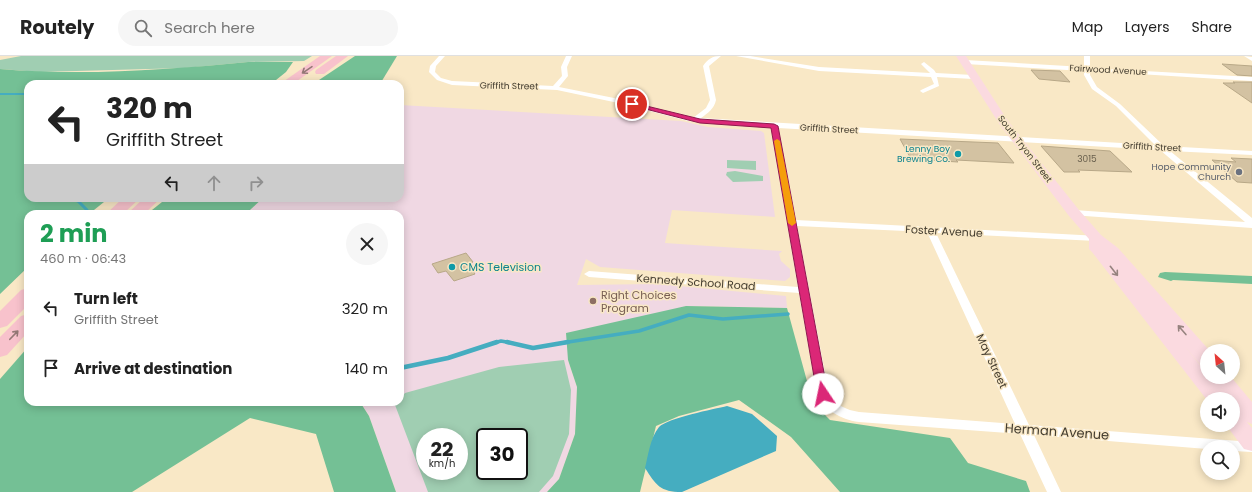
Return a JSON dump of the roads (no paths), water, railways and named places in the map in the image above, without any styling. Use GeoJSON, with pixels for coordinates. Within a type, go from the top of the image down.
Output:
{"type":"FeatureCollection","features":[{"type":"Feature","properties":{"kind":"highway"},"geometry":{"type":"LineString","coordinates":[[292,80],[327,56]]}},
{"type":"Feature","properties":{"kind":"highway"},"geometry":{"type":"LineString","coordinates":[[309,80],[343,56]]}},
{"type":"Feature","properties":{"kind":"highway"},"geometry":{"type":"LineString","coordinates":[[118,210],[128,202]]}},
{"type":"Feature","properties":{"kind":"highway"},"geometry":{"type":"LineString","coordinates":[[140,210],[149,202]]}},
{"type":"Feature","properties":{"kind":"highway"},"geometry":{"type":"LineString","coordinates":[[0,322],[24,298]]}},
{"type":"Feature","properties":{"kind":"highway"},"geometry":{"type":"LineString","coordinates":[[0,350],[24,324]]}},
{"type":"Feature","properties":{"kind":"main road","name":"South Tryon Street"},"geometry":{"type":"LineString","coordinates":[[963,59],[973,77],[1017,140],[1074,213],[1096,238],[1113,251],[1200,352]]}},
{"type":"Feature","properties":{"kind":"main road","name":"South Tryon Street"},"geometry":{"type":"LineString","coordinates":[[1096,238],[1097,249],[1211,392]]}},
{"type":"Feature","properties":{"kind":"main road"},"geometry":{"type":"LineString","coordinates":[[1226,384],[1252,416]]}},
{"type":"Feature","properties":{"kind":"main road"},"geometry":{"type":"LineString","coordinates":[[1240,428],[1252,443]]}},
{"type":"Feature","properties":{"kind":"street","name":"Griffith Street"},"geometry":{"type":"LineString","coordinates":[[442,56],[433,66],[432,72],[436,77],[444,81],[470,85],[555,88],[624,102],[694,120],[1017,140],[1252,152]]}},
{"type":"Feature","properties":{"kind":"street"},"geometry":{"type":"LineString","coordinates":[[555,88],[565,76],[564,67],[568,56]]}},
{"type":"Feature","properties":{"kind":"street"},"geometry":{"type":"LineString","coordinates":[[694,120],[707,111],[712,105],[713,100],[706,66],[718,56]]}},
{"type":"Feature","properties":{"kind":"street"},"geometry":{"type":"LineString","coordinates":[[739,56],[819,69],[973,77]]}},
{"type":"Feature","properties":{"kind":"street"},"geometry":{"type":"LineString","coordinates":[[1087,56],[1086,69],[1088,81],[1094,88],[1118,105],[1162,148],[1252,224]]}},
{"type":"Feature","properties":{"kind":"street"},"geometry":{"type":"LineString","coordinates":[[1247,56],[1252,59]]}},
{"type":"Feature","properties":{"kind":"street","name":"Fairwood Avenue"},"geometry":{"type":"LineString","coordinates":[[963,59],[1086,69],[1252,79]]}},
{"type":"Feature","properties":{"kind":"street"},"geometry":{"type":"LineString","coordinates":[[923,89],[937,85],[932,71],[924,64]]}},
{"type":"Feature","properties":{"kind":"street","name":"Herman Avenue"},"geometry":{"type":"LineString","coordinates":[[774,126],[823,394],[827,402],[840,412],[862,418],[1252,447]]}},
{"type":"Feature","properties":{"kind":"street"},"geometry":{"type":"LineString","coordinates":[[1074,213],[1252,224]]}},
{"type":"Feature","properties":{"kind":"street","name":"Foster Avenue"},"geometry":{"type":"LineString","coordinates":[[792,223],[1096,238]]}},
{"type":"Feature","properties":{"kind":"street","name":"May Street"},"geometry":{"type":"LineString","coordinates":[[930,230],[1054,492]]}},
{"type":"Feature","properties":{"kind":"street","name":"Kennedy School Road"},"geometry":{"type":"LineString","coordinates":[[589,274],[803,290]]}},
{"type":"Feature","properties":{"kind":"water"},"geometry":{"type":"Polygon","coordinates":[[[727,406],[752,414],[777,436],[776,451],[682,492],[668,491],[659,486],[652,479],[645,468],[651,442],[659,427],[681,417],[727,406]]]}},
{"type":"Feature","properties":{"kind":"waterway"},"geometry":{"type":"LineString","coordinates":[[0,94],[24,94]]}},
{"type":"Feature","properties":{"kind":"waterway"},"geometry":{"type":"LineString","coordinates":[[79,202],[87,210]]}},
{"type":"Feature","properties":{"kind":"waterway"},"geometry":{"type":"LineString","coordinates":[[564,343],[639,331],[689,315],[723,319],[788,314]]}},
{"type":"Feature","properties":{"kind":"waterway"},"geometry":{"type":"LineString","coordinates":[[494,343],[501,341],[509,342]]}},
{"type":"Feature","properties":{"kind":"waterway"},"geometry":{"type":"LineString","coordinates":[[404,367],[448,358],[497,342]]}},
{"type":"Feature","properties":{"kind":"waterway"},"geometry":{"type":"LineString","coordinates":[[509,342],[533,348],[564,343]]}},
{"type":"Feature","properties":{"kind":"waterway"},"geometry":{"type":"LineString","coordinates":[[564,343],[568,342]]}},
{"type":"Feature","properties":{"kind":"place","name":"Lenny Boy Brewing Co."},"geometry":{"type":"Point","coordinates":[958,154]}},
{"type":"Feature","properties":{"kind":"place","name":"Hope Community Church"},"geometry":{"type":"Point","coordinates":[1239,172]}},
{"type":"Feature","properties":{"kind":"place","name":"CMS Television"},"geometry":{"type":"Point","coordinates":[452,267]}},
{"type":"Feature","properties":{"kind":"place","name":"Right Choices Program"},"geometry":{"type":"Point","coordinates":[593,301]}}]}
